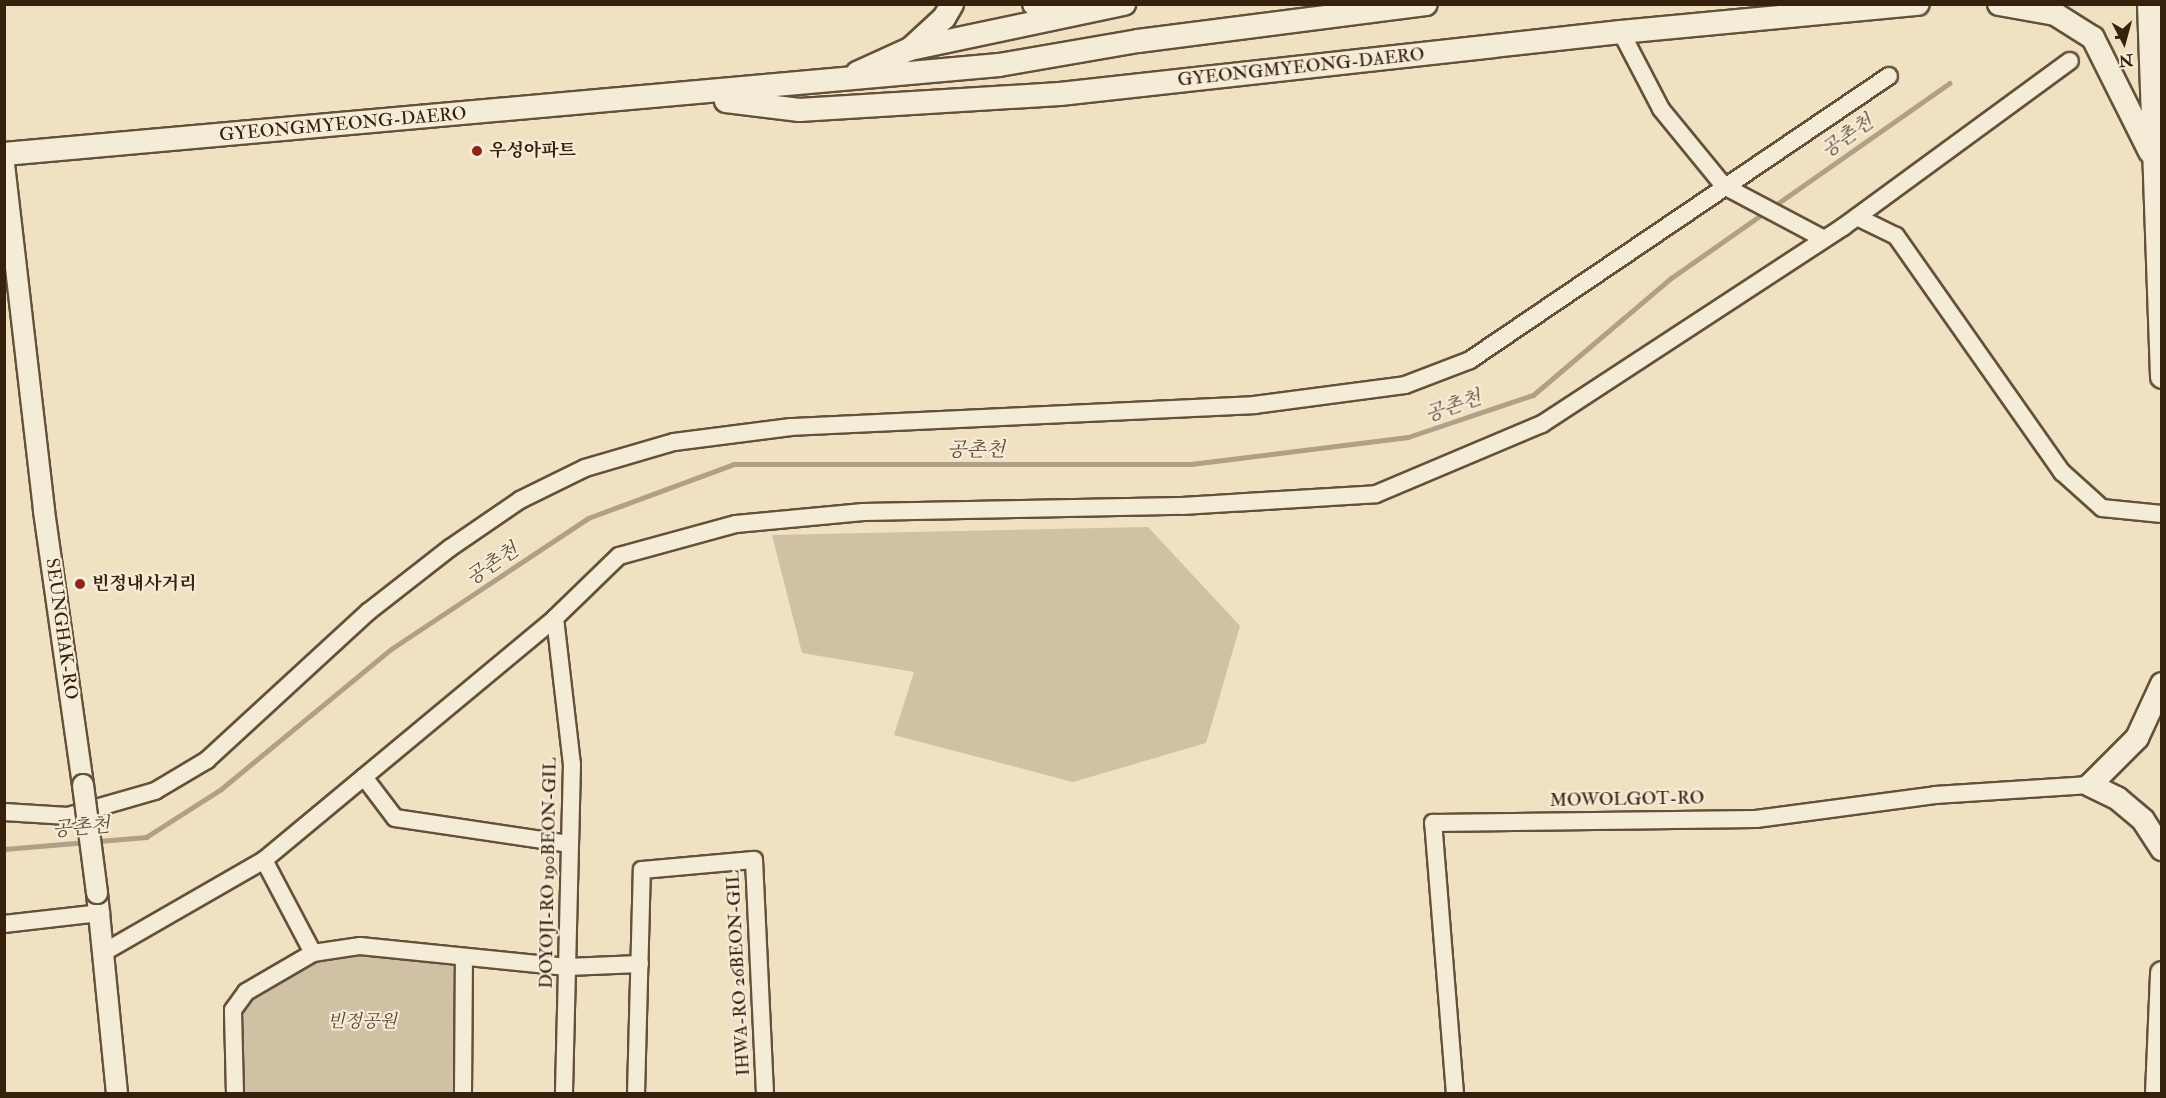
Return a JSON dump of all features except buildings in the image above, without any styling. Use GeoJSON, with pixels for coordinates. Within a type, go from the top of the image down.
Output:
{"type":"FeatureCollection","features":[{"type":"Feature","properties":{"kind":"main road"},"geometry":{"type":"LineString","coordinates":[[910,49],[944,18],[952,4]]}},
{"type":"Feature","properties":{"kind":"main road"},"geometry":{"type":"LineString","coordinates":[[1034,4],[1066,13]]}},
{"type":"Feature","properties":{"kind":"main road","name":"GYEONGMYEONG-DAERO"},"geometry":{"type":"LineString","coordinates":[[837,81],[910,49],[1014,29],[1066,13],[1125,4]]}},
{"type":"Feature","properties":{"kind":"main road","name":"GYEONGMYEONG-DAERO"},"geometry":{"type":"LineString","coordinates":[[4,154],[682,96],[999,65],[1138,41],[1426,4]]}},
{"type":"Feature","properties":{"kind":"main road"},"geometry":{"type":"LineString","coordinates":[[1693,25],[1718,4]]}},
{"type":"Feature","properties":{"kind":"main road","name":"GYEONGMYEONG-DAERO"},"geometry":{"type":"LineString","coordinates":[[682,96],[799,110],[1060,94],[1621,32],[1918,4]]}},
{"type":"Feature","properties":{"kind":"main road"},"geometry":{"type":"LineString","coordinates":[[1999,4],[2055,14],[2093,38],[2154,160]]}},
{"type":"Feature","properties":{"kind":"main road"},"geometry":{"type":"LineString","coordinates":[[2149,4],[2162,377]]}},
{"type":"Feature","properties":{"kind":"main road"},"geometry":{"type":"LineString","coordinates":[[2162,684],[2137,738],[2090,785],[2117,798],[2143,820],[2162,849]]}},
{"type":"Feature","properties":{"kind":"main road"},"geometry":{"type":"LineString","coordinates":[[2157,1094],[2162,973]]}},
{"type":"Feature","properties":{"kind":"street"},"geometry":{"type":"LineString","coordinates":[[1621,32],[1661,109],[1729,188],[1817,235]]}},
{"type":"Feature","properties":{"kind":"street"},"geometry":{"type":"LineString","coordinates":[[106,951],[264,860],[555,618],[619,556],[736,524],[863,512],[1182,506],[1376,494],[1542,424],[1817,235],[1857,217],[2070,61]]}},
{"type":"Feature","properties":{"kind":"street"},"geometry":{"type":"LineString","coordinates":[[4,813],[68,816],[155,791],[207,760],[368,612],[450,548],[520,500],[585,468],[674,442],[791,427],[1254,405],[1405,385],[1470,360],[1729,188],[1889,76]]}},
{"type":"Feature","properties":{"kind":"street","name":"SEUNGHAK-RO"},"geometry":{"type":"LineString","coordinates":[[4,164],[44,511],[106,951],[117,1094]]}},
{"type":"Feature","properties":{"kind":"street"},"geometry":{"type":"LineString","coordinates":[[1857,217],[1896,236],[2062,472],[2102,508],[2162,514]]}},
{"type":"Feature","properties":{"kind":"street","name":"DOYOJI-RO 190BEON-GIL"},"geometry":{"type":"LineString","coordinates":[[555,618],[572,764],[564,1094]]}},
{"type":"Feature","properties":{"kind":"street"},"geometry":{"type":"LineString","coordinates":[[364,777],[395,818],[570,843]]}},
{"type":"Feature","properties":{"kind":"street","name":"MOWOLGOT-RO"},"geometry":{"type":"LineString","coordinates":[[1455,1094],[1433,823],[1756,819],[1935,795],[2090,785]]}},
{"type":"Feature","properties":{"kind":"street"},"geometry":{"type":"LineString","coordinates":[[264,860],[313,953]]}},
{"type":"Feature","properties":{"kind":"street","name":"IHWA-RO 26BEON-GIL"},"geometry":{"type":"LineString","coordinates":[[636,1094],[642,870],[754,860],[765,1094]]}},
{"type":"Feature","properties":{"kind":"street"},"geometry":{"type":"LineString","coordinates":[[4,924],[100,913]]}},
{"type":"Feature","properties":{"kind":"street"},"geometry":{"type":"LineString","coordinates":[[235,1094],[233,1010],[246,992],[313,953],[360,946],[567,967],[640,964]]}},
{"type":"Feature","properties":{"kind":"street"},"geometry":{"type":"LineString","coordinates":[[463,1094],[464,957]]}},
{"type":"Feature","properties":{"kind":"green space"},"geometry":{"type":"Polygon","coordinates":[[[1148,527],[1240,626],[1206,743],[1073,782],[894,735],[914,672],[802,653],[772,535],[1148,527]]]}},
{"type":"Feature","properties":{"kind":"green space","name":"빈정공원"},"geometry":{"type":"Polygon","coordinates":[[[361,949],[461,959],[460,1093],[237,1093],[236,1012],[248,994],[315,955],[361,949]]]}},
{"type":"Feature","properties":{"kind":"waterway","name":"공촌천"},"geometry":{"type":"LineString","coordinates":[[4,849],[146,837],[221,789],[391,649],[588,518],[734,464],[1191,464],[1408,437],[1533,395],[1671,278],[1949,83]]}},
{"type":"Feature","properties":{"kind":"place","name":"우성아파트"},"geometry":{"type":"Point","coordinates":[477,151]}},
{"type":"Feature","properties":{"kind":"place","name":"빈정내사거리"},"geometry":{"type":"Point","coordinates":[80,584]}}]}
